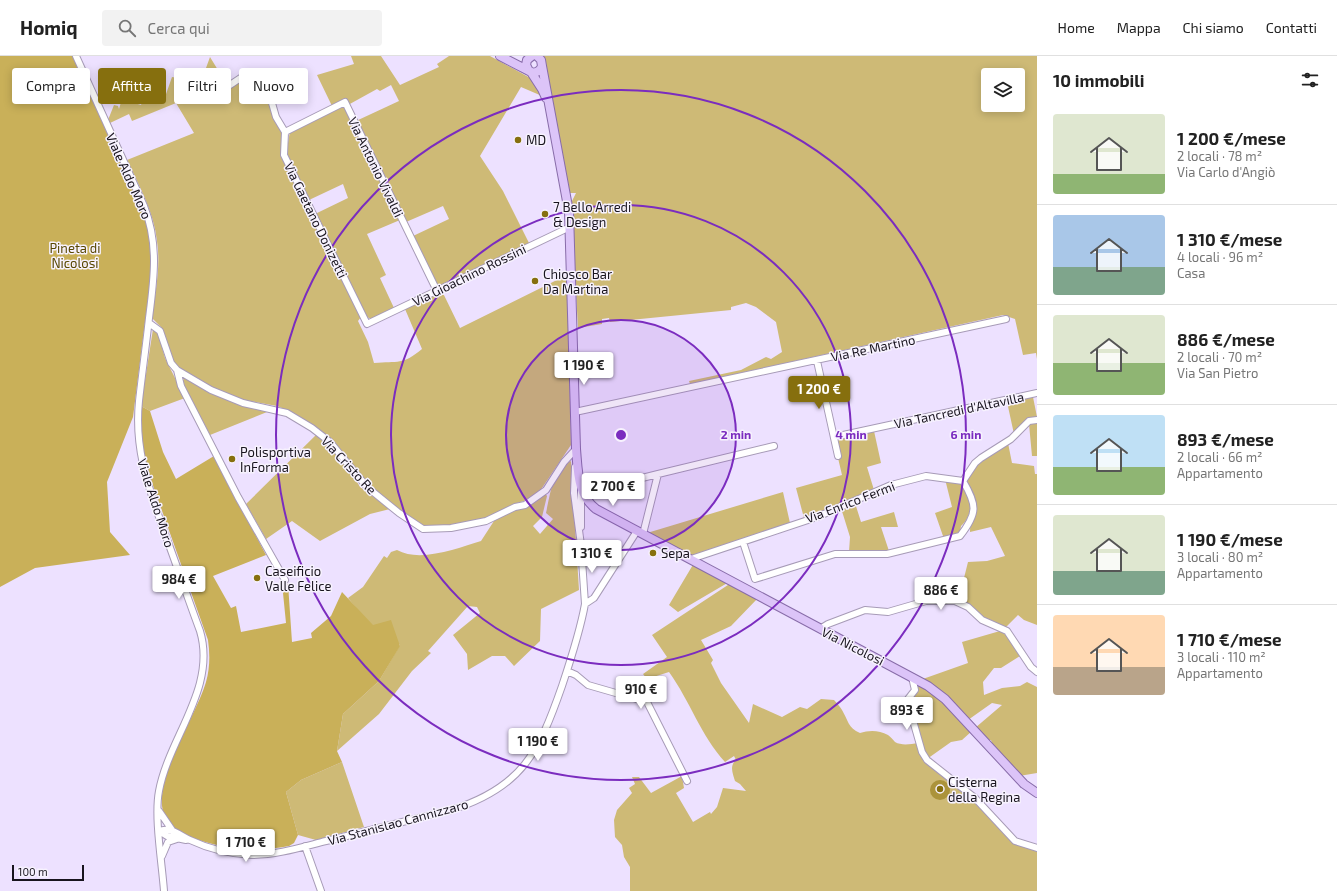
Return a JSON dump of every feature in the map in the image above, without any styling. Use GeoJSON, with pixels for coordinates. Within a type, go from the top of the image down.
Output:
{"type":"FeatureCollection","features":[{"type":"Feature","properties":{"kind":"main road"},"geometry":{"type":"LineString","coordinates":[[501,56],[519,60],[535,58]]}},
{"type":"Feature","properties":{"kind":"main road"},"geometry":{"type":"LineString","coordinates":[[501,56],[530,71],[537,72],[535,58]]}},
{"type":"Feature","properties":{"kind":"main road"},"geometry":{"type":"LineString","coordinates":[[535,58],[526,65],[542,89],[552,120]]}},
{"type":"Feature","properties":{"kind":"main road"},"geometry":{"type":"LineString","coordinates":[[535,58],[552,120],[570,212],[576,449],[581,490]]}},
{"type":"Feature","properties":{"kind":"main road","name":"Via Nicolosi"},"geometry":{"type":"LineString","coordinates":[[581,490],[590,504],[596,509],[912,677],[936,692],[945,699],[1024,784],[1037,793]]}},
{"type":"Feature","properties":{"kind":"street","name":"Viale Aldo Moro"},"geometry":{"type":"LineString","coordinates":[[76,56],[144,206],[151,226],[155,248],[155,272],[137,419],[138,445],[144,473],[200,631],[204,652],[204,670],[200,686],[162,778],[158,808],[164,891]]}},
{"type":"Feature","properties":{"kind":"street"},"geometry":{"type":"LineString","coordinates":[[231,83],[245,75],[250,75],[270,96],[276,117],[285,132]]}},
{"type":"Feature","properties":{"kind":"street","name":"Via Antonio Vivaldi"},"geometry":{"type":"LineString","coordinates":[[285,132],[345,102],[437,291]]}},
{"type":"Feature","properties":{"kind":"street","name":"Via Gaetano Donizetti"},"geometry":{"type":"LineString","coordinates":[[285,132],[284,155],[367,324]]}},
{"type":"Feature","properties":{"kind":"street","name":"Via Gioachino Rossini"},"geometry":{"type":"LineString","coordinates":[[367,324],[570,227]]}},
{"type":"Feature","properties":{"kind":"street","name":"Via Re Martino"},"geometry":{"type":"LineString","coordinates":[[575,412],[1006,319]]}},
{"type":"Feature","properties":{"kind":"street"},"geometry":{"type":"LineString","coordinates":[[149,323],[160,331],[171,363],[177,370],[181,386],[231,484],[285,580]]}},
{"type":"Feature","properties":{"kind":"street"},"geometry":{"type":"LineString","coordinates":[[817,361],[838,456]]}},
{"type":"Feature","properties":{"kind":"street","name":"Via Cristo Re"},"geometry":{"type":"LineString","coordinates":[[177,370],[211,390],[243,403],[287,413],[312,428],[330,442],[367,487],[398,513],[423,529],[451,528],[486,521],[515,507],[525,506],[546,490],[564,462],[576,449]]}},
{"type":"Feature","properties":{"kind":"street","name":"Via Tancredi d'Altavilla"},"geometry":{"type":"LineString","coordinates":[[834,437],[1037,393]]}},
{"type":"Feature","properties":{"kind":"street"},"geometry":{"type":"LineString","coordinates":[[743,542],[755,579],[830,555],[887,554],[960,536],[968,525],[974,509],[973,501],[964,481],[975,463],[1010,439],[1029,421],[1037,420]]}},
{"type":"Feature","properties":{"kind":"street"},"geometry":{"type":"LineString","coordinates":[[614,485],[774,446]]}},
{"type":"Feature","properties":{"kind":"street"},"geometry":{"type":"LineString","coordinates":[[576,449],[574,493],[581,545]]}},
{"type":"Feature","properties":{"kind":"street"},"geometry":{"type":"LineString","coordinates":[[585,604],[594,598],[640,532],[658,474]]}},
{"type":"Feature","properties":{"kind":"street","name":"Via Enrico Fermi"},"geometry":{"type":"LineString","coordinates":[[691,559],[816,516],[891,485],[926,476],[964,481]]}},
{"type":"Feature","properties":{"kind":"street"},"geometry":{"type":"LineString","coordinates":[[581,490],[581,545]]}},
{"type":"Feature","properties":{"kind":"street","name":"Via Stanislao Cannizzaro"},"geometry":{"type":"LineString","coordinates":[[189,840],[213,849],[253,855],[282,852],[451,810],[476,802],[494,792],[520,770],[541,741],[548,727],[582,622],[585,604],[581,545]]}},
{"type":"Feature","properties":{"kind":"street"},"geometry":{"type":"LineString","coordinates":[[820,628],[865,610],[888,612],[926,601],[955,601],[968,607],[982,620],[1007,631],[1031,667],[1037,672]]}},
{"type":"Feature","properties":{"kind":"street"},"geometry":{"type":"LineString","coordinates":[[567,671],[576,675],[588,685],[646,702],[687,781]]}},
{"type":"Feature","properties":{"kind":"street"},"geometry":{"type":"LineString","coordinates":[[912,677],[915,690],[908,700],[908,703],[922,752],[927,760],[975,798],[1016,841],[1037,848]]}},
{"type":"Feature","properties":{"kind":"street"},"geometry":{"type":"LineString","coordinates":[[158,808],[164,821],[173,831]]}},
{"type":"Feature","properties":{"kind":"street"},"geometry":{"type":"LineString","coordinates":[[159,831],[167,829],[189,840]]}},
{"type":"Feature","properties":{"kind":"street"},"geometry":{"type":"LineString","coordinates":[[159,831],[162,834],[177,839],[189,840]]}},
{"type":"Feature","properties":{"kind":"street"},"geometry":{"type":"LineString","coordinates":[[161,858],[168,842],[177,839]]}},
{"type":"Feature","properties":{"kind":"street"},"geometry":{"type":"LineString","coordinates":[[305,846],[321,891]]}},
{"type":"Feature","properties":{"kind":"shaded area"},"geometry":{"type":"Polygon","coordinates":[[[351,56],[381,56],[400,85],[439,67],[437,64],[449,56],[490,56],[532,79],[542,96],[521,87],[480,156],[503,191],[529,243],[438,288],[413,236],[449,219],[443,206],[406,222],[356,121],[399,101],[391,85],[380,91],[377,89],[348,105],[332,106],[317,75],[354,64],[351,56]]]}},
{"type":"Feature","properties":{"kind":"shaded area"},"geometry":{"type":"Polygon","coordinates":[[[544,56],[1037,56],[1037,359],[1036,353],[1023,355],[1015,319],[1003,315],[690,384],[689,381],[741,370],[766,357],[771,359],[782,352],[776,322],[756,307],[746,303],[731,307],[731,310],[610,322],[609,318],[602,319],[602,324],[578,328],[571,203],[576,193],[570,193],[544,56]]]}},
{"type":"Feature","properties":{"kind":"shaded area"},"geometry":{"type":"Polygon","coordinates":[[[210,57],[217,68],[206,68],[210,57]]]}},
{"type":"Feature","properties":{"kind":"shaded area"},"geometry":{"type":"Polygon","coordinates":[[[172,77],[174,77],[174,104],[132,121],[129,114],[110,123],[108,120],[114,105],[118,106],[119,109],[120,104],[166,104],[166,94],[172,77]]]}},
{"type":"Feature","properties":{"kind":"shaded area"},"geometry":{"type":"Polygon","coordinates":[[[239,82],[239,104],[272,104],[284,133],[282,157],[361,317],[358,321],[368,342],[374,363],[405,360],[422,349],[405,309],[442,291],[460,328],[567,275],[571,445],[540,491],[524,501],[514,504],[487,519],[451,525],[423,525],[387,501],[362,479],[334,441],[287,410],[277,406],[245,400],[223,393],[208,386],[177,367],[167,349],[161,327],[152,318],[158,270],[158,251],[155,230],[145,199],[127,160],[194,133],[177,104],[231,104],[231,87],[239,82]]]}},
{"type":"Feature","properties":{"kind":"shaded area"},"geometry":{"type":"Polygon","coordinates":[[[341,106],[345,107],[400,220],[367,234],[386,275],[380,278],[394,308],[371,319],[367,317],[315,214],[348,198],[343,184],[309,200],[286,155],[290,131],[341,106]]]}},
{"type":"Feature","properties":{"kind":"shaded area"},"geometry":{"type":"Polygon","coordinates":[[[153,329],[158,333],[165,358],[185,398],[150,411],[141,406],[153,329]]]}},
{"type":"Feature","properties":{"kind":"shaded area"},"geometry":{"type":"Polygon","coordinates":[[[185,377],[195,383],[272,410],[210,435],[182,382],[185,377]]]}},
{"type":"Feature","properties":{"kind":"shaded area"},"geometry":{"type":"Polygon","coordinates":[[[1033,397],[1037,417],[1028,419],[1014,434],[1007,402],[1033,397]]]}},
{"type":"Feature","properties":{"kind":"shaded area"},"geometry":{"type":"Polygon","coordinates":[[[1037,422],[1037,456],[1032,456],[1029,424],[1037,422]]]}},
{"type":"Feature","properties":{"kind":"shaded area"},"geometry":{"type":"Polygon","coordinates":[[[874,431],[881,463],[867,467],[874,490],[804,518],[796,488],[842,475],[838,458],[841,457],[837,439],[847,436],[848,438],[851,438],[851,435],[874,431]]]}},
{"type":"Feature","properties":{"kind":"shaded area"},"geometry":{"type":"Polygon","coordinates":[[[317,434],[349,468],[360,487],[390,509],[370,514],[320,541],[292,521],[266,539],[246,504],[317,434]]]}},
{"type":"Feature","properties":{"kind":"shaded area"},"geometry":{"type":"Polygon","coordinates":[[[1008,443],[1012,463],[1034,466],[1035,474],[1037,474],[1037,625],[1024,620],[1018,615],[1006,627],[984,617],[959,598],[968,562],[987,561],[1005,556],[991,527],[970,532],[971,492],[967,481],[978,462],[1008,443]]]}},
{"type":"Feature","properties":{"kind":"shaded area"},"geometry":{"type":"Polygon","coordinates":[[[571,461],[579,590],[541,609],[540,641],[514,666],[505,656],[492,656],[468,670],[467,654],[453,635],[480,613],[477,607],[468,606],[428,651],[431,653],[412,671],[379,714],[337,751],[343,714],[379,681],[400,645],[368,622],[348,598],[363,587],[384,556],[387,558],[391,552],[397,550],[406,554],[428,555],[481,541],[494,521],[515,508],[527,507],[545,493],[547,496],[542,517],[533,526],[540,534],[553,519],[546,513],[553,484],[560,471],[571,461]]]}},
{"type":"Feature","properties":{"kind":"shaded area"},"geometry":{"type":"Polygon","coordinates":[[[945,479],[959,482],[966,487],[971,504],[970,511],[965,522],[961,526],[960,532],[949,536],[943,536],[935,513],[952,507],[945,479]]]}},
{"type":"Feature","properties":{"kind":"shaded area"},"geometry":{"type":"Polygon","coordinates":[[[783,492],[790,523],[693,556],[647,533],[783,492]]]}},
{"type":"Feature","properties":{"kind":"shaded area"},"geometry":{"type":"Polygon","coordinates":[[[855,503],[861,522],[894,512],[898,527],[881,527],[889,551],[849,552],[850,537],[841,508],[855,503]]]}},
{"type":"Feature","properties":{"kind":"shaded area"},"geometry":{"type":"Polygon","coordinates":[[[694,563],[729,582],[678,612],[669,605],[694,563]]]}},
{"type":"Feature","properties":{"kind":"shaded area"},"geometry":{"type":"Polygon","coordinates":[[[731,583],[758,598],[731,626],[701,640],[713,660],[711,663],[721,683],[749,723],[753,704],[782,717],[800,707],[807,709],[821,699],[834,700],[842,710],[853,729],[856,731],[860,733],[867,731],[878,731],[888,735],[895,742],[901,744],[918,743],[929,766],[969,797],[1013,841],[1037,851],[1037,891],[630,891],[630,867],[624,857],[622,845],[615,837],[614,820],[617,810],[632,793],[629,788],[635,784],[632,777],[639,777],[651,793],[682,776],[684,788],[676,793],[693,822],[710,812],[711,814],[717,807],[723,788],[746,791],[735,781],[732,770],[736,760],[734,756],[725,762],[717,752],[702,730],[669,672],[647,679],[643,674],[667,657],[652,635],[731,583]]]}},
{"type":"Feature","properties":{"kind":"shaded area"},"geometry":{"type":"Polygon","coordinates":[[[1000,631],[1006,635],[1020,656],[1001,668],[994,668],[983,682],[984,695],[1002,688],[1020,686],[1027,682],[1037,687],[1037,773],[1019,776],[993,747],[991,740],[985,740],[975,728],[1002,705],[992,703],[968,720],[920,680],[968,663],[962,642],[1000,631]]]}},
{"type":"Feature","properties":{"kind":"shaded area"},"geometry":{"type":"Polygon","coordinates":[[[915,681],[936,694],[972,731],[962,740],[951,742],[927,759],[910,704],[915,681]]]}},
{"type":"Feature","properties":{"kind":"shaded area"},"geometry":{"type":"Polygon","coordinates":[[[342,762],[364,827],[316,840],[298,835],[286,792],[301,780],[342,762]]]}},
{"type":"Feature","properties":{"kind":"shaded area","name":"Cisterna della Regina"},"geometry":{"type":"Polygon","coordinates":[[[940,780],[947,783],[950,790],[947,797],[940,800],[933,797],[930,790],[933,783],[940,780]]]}},
{"type":"Feature","properties":{"kind":"green space","name":"Pineta di Nicolosi"},"geometry":{"type":"Polygon","coordinates":[[[0,56],[73,56],[78,68],[12,68],[12,104],[90,104],[90,94],[140,204],[149,231],[151,248],[151,275],[133,417],[107,482],[110,532],[130,555],[35,568],[0,587],[0,56]]]}},
{"type":"Feature","properties":{"kind":"green space"},"geometry":{"type":"Polygon","coordinates":[[[141,406],[150,411],[163,452],[176,479],[214,456],[266,555],[213,576],[231,608],[236,606],[241,632],[286,623],[282,583],[288,584],[292,642],[312,638],[311,633],[331,616],[342,592],[373,625],[391,620],[400,646],[379,681],[343,714],[337,751],[342,762],[301,780],[286,792],[298,835],[294,843],[289,846],[265,849],[242,849],[208,843],[180,832],[168,821],[163,811],[162,797],[165,782],[177,747],[206,682],[209,666],[209,650],[208,640],[145,463],[140,427],[141,406]]]}},
{"type":"Feature","properties":{"kind":"place","name":"MD"},"geometry":{"type":"Point","coordinates":[518,140]}},
{"type":"Feature","properties":{"kind":"place","name":"7 Bello Arredi & Design"},"geometry":{"type":"Point","coordinates":[545,214]}},
{"type":"Feature","properties":{"kind":"place","name":"Chiosco Bar Da Martina"},"geometry":{"type":"Point","coordinates":[535,281]}},
{"type":"Feature","properties":{"kind":"place","name":"Polisportiva InForma"},"geometry":{"type":"Point","coordinates":[232,459]}},
{"type":"Feature","properties":{"kind":"place","name":"Sepa"},"geometry":{"type":"Point","coordinates":[653,553]}},
{"type":"Feature","properties":{"kind":"place","name":"Caseificio Valle Felice"},"geometry":{"type":"Point","coordinates":[257,578]}},
{"type":"Feature","properties":{"kind":"place","name":"Cisterna della Regina"},"geometry":{"type":"Point","coordinates":[940,789]}}]}
